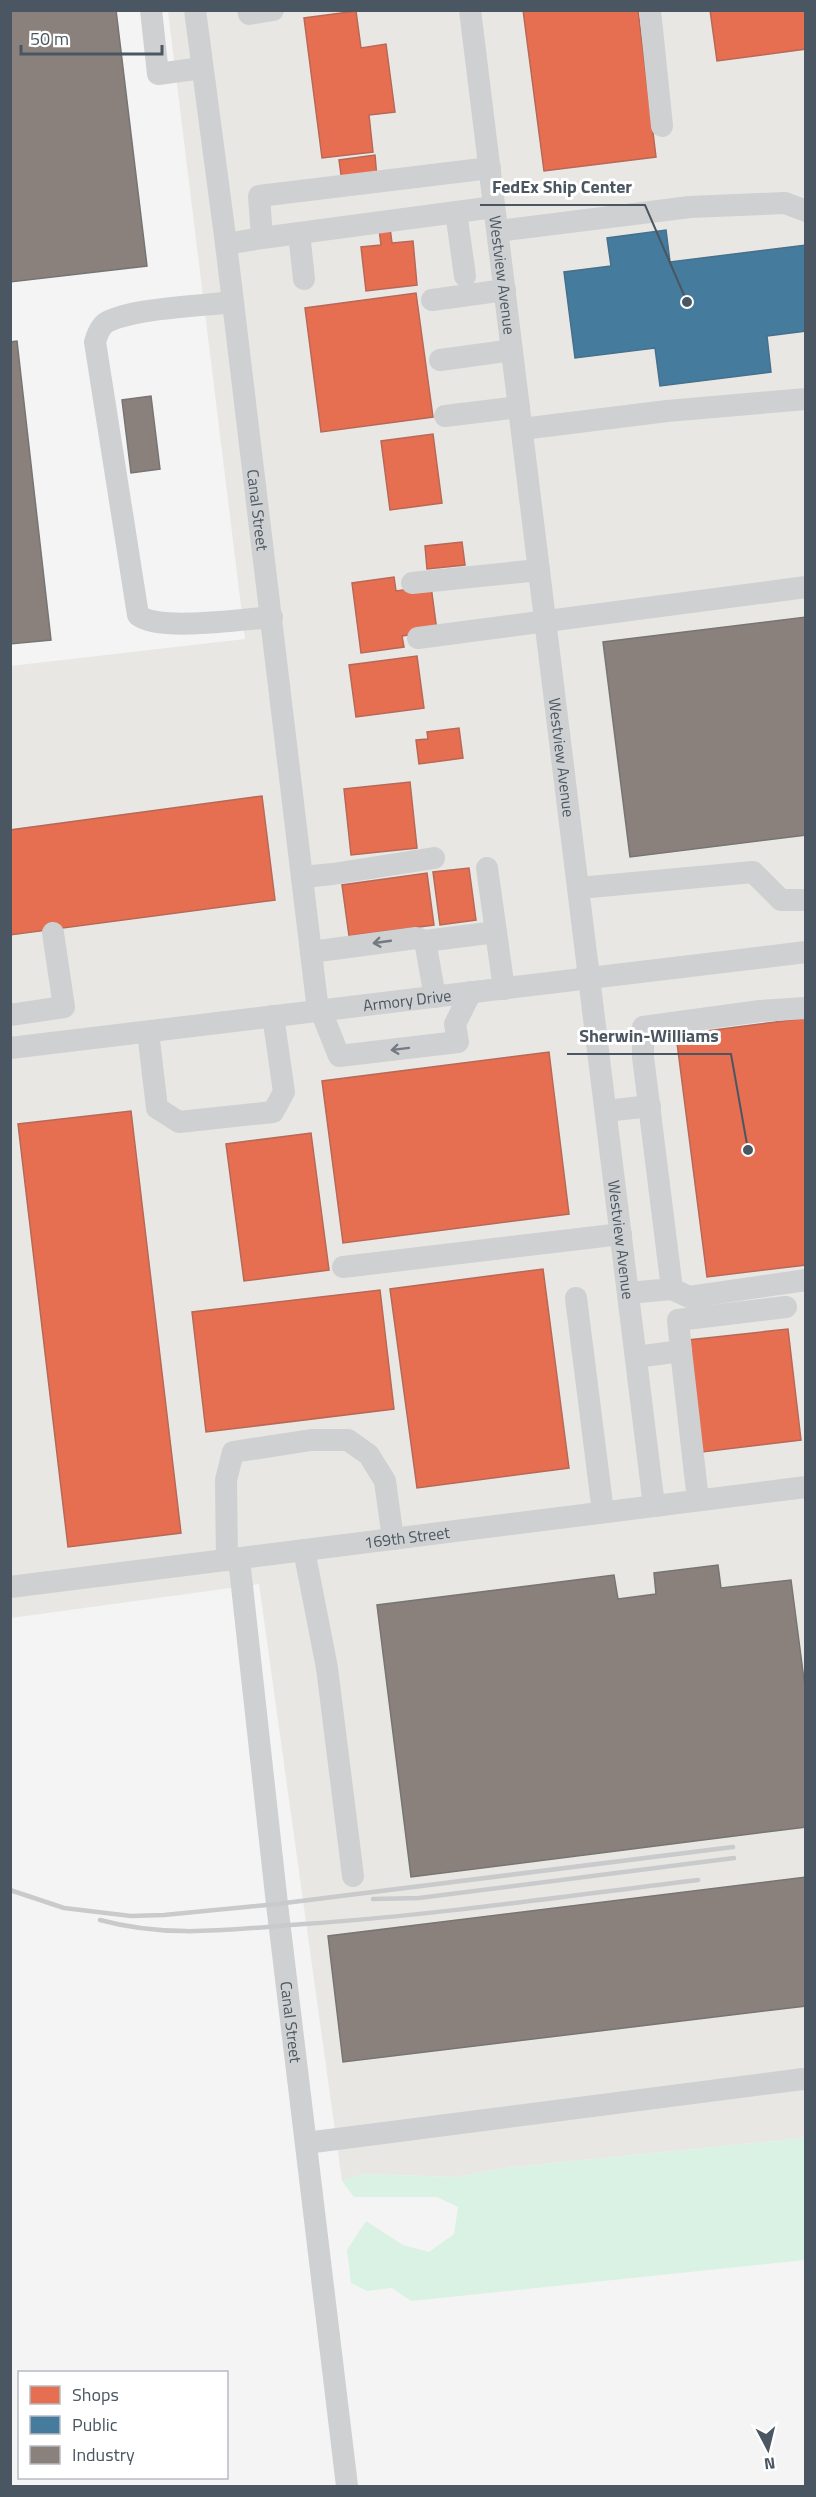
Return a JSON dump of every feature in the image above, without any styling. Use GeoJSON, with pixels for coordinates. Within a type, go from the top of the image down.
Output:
{"type":"FeatureCollection","features":[{"type":"Feature","properties":{"kind":"street"},"geometry":{"type":"LineString","coordinates":[[151,10],[158,74],[202,68]]}},
{"type":"Feature","properties":{"kind":"street","name":"Canal Street"},"geometry":{"type":"LineString","coordinates":[[195,10],[226,244],[319,1011],[339,1056],[458,1042],[455,1024],[471,992]]}},
{"type":"Feature","properties":{"kind":"street"},"geometry":{"type":"LineString","coordinates":[[248,10],[249,14],[273,10]]}},
{"type":"Feature","properties":{"kind":"street","name":"Westview Avenue"},"geometry":{"type":"LineString","coordinates":[[470,10],[654,1506]]}},
{"type":"Feature","properties":{"kind":"street"},"geometry":{"type":"LineString","coordinates":[[650,10],[662,126]]}},
{"type":"Feature","properties":{"kind":"street"},"geometry":{"type":"LineString","coordinates":[[262,238],[259,196],[490,168]]}},
{"type":"Feature","properties":{"kind":"street"},"geometry":{"type":"LineString","coordinates":[[498,231],[690,207],[785,203],[806,211]]}},
{"type":"Feature","properties":{"kind":"street"},"geometry":{"type":"LineString","coordinates":[[226,244],[494,207]]}},
{"type":"Feature","properties":{"kind":"street"},"geometry":{"type":"LineString","coordinates":[[456,212],[465,276]]}},
{"type":"Feature","properties":{"kind":"street"},"geometry":{"type":"LineString","coordinates":[[299,234],[304,279]]}},
{"type":"Feature","properties":{"kind":"street"},"geometry":{"type":"LineString","coordinates":[[432,300],[505,290]]}},
{"type":"Feature","properties":{"kind":"street"},"geometry":{"type":"LineString","coordinates":[[233,302],[142,313],[108,322],[99,330],[94,342],[138,615],[149,622],[180,624],[272,616]]}},
{"type":"Feature","properties":{"kind":"street"},"geometry":{"type":"LineString","coordinates":[[440,360],[512,350]]}},
{"type":"Feature","properties":{"kind":"street"},"geometry":{"type":"LineString","coordinates":[[522,429],[655,412],[806,399]]}},
{"type":"Feature","properties":{"kind":"street"},"geometry":{"type":"LineString","coordinates":[[445,416],[519,406]]}},
{"type":"Feature","properties":{"kind":"street"},"geometry":{"type":"LineString","coordinates":[[412,583],[539,570]]}},
{"type":"Feature","properties":{"kind":"street"},"geometry":{"type":"LineString","coordinates":[[418,638],[806,587]]}},
{"type":"Feature","properties":{"kind":"street"},"geometry":{"type":"LineString","coordinates":[[302,877],[435,858]]}},
{"type":"Feature","properties":{"kind":"street"},"geometry":{"type":"LineString","coordinates":[[487,868],[504,989]]}},
{"type":"Feature","properties":{"kind":"street"},"geometry":{"type":"LineString","coordinates":[[579,888],[753,872],[781,900],[806,900]]}},
{"type":"Feature","properties":{"kind":"street"},"geometry":{"type":"LineString","coordinates":[[311,952],[416,938],[425,941],[496,932]]}},
{"type":"Feature","properties":{"kind":"street"},"geometry":{"type":"LineString","coordinates":[[10,1015],[64,1007],[53,933]]}},
{"type":"Feature","properties":{"kind":"street"},"geometry":{"type":"LineString","coordinates":[[425,941],[435,997]]}},
{"type":"Feature","properties":{"kind":"street","name":"Armory Drive"},"geometry":{"type":"LineString","coordinates":[[10,1048],[806,952]]}},
{"type":"Feature","properties":{"kind":"street"},"geometry":{"type":"LineString","coordinates":[[672,1289],[643,1058],[643,1027],[760,1011],[806,1008]]}},
{"type":"Feature","properties":{"kind":"street"},"geometry":{"type":"LineString","coordinates":[[54,1010],[58,1042]]}},
{"type":"Feature","properties":{"kind":"street"},"geometry":{"type":"LineString","coordinates":[[148,1032],[157,1108],[179,1122],[273,1112],[284,1092],[273,1016]]}},
{"type":"Feature","properties":{"kind":"street"},"geometry":{"type":"LineString","coordinates":[[606,1111],[650,1106]]}},
{"type":"Feature","properties":{"kind":"street"},"geometry":{"type":"LineString","coordinates":[[344,1267],[621,1234]]}},
{"type":"Feature","properties":{"kind":"street"},"geometry":{"type":"LineString","coordinates":[[628,1293],[672,1289],[690,1297],[806,1280]]}},
{"type":"Feature","properties":{"kind":"street"},"geometry":{"type":"LineString","coordinates":[[576,1298],[603,1512]]}},
{"type":"Feature","properties":{"kind":"street"},"geometry":{"type":"LineString","coordinates":[[698,1500],[678,1320],[786,1306]]}},
{"type":"Feature","properties":{"kind":"street"},"geometry":{"type":"LineString","coordinates":[[636,1356],[681,1351]]}},
{"type":"Feature","properties":{"kind":"street","name":"Canal Street"},"geometry":{"type":"LineString","coordinates":[[347,2487],[233,1559],[226,1480],[233,1452],[310,1440],[348,1440],[369,1455],[385,1481],[393,1539]]}},
{"type":"Feature","properties":{"kind":"street","name":"169th Street"},"geometry":{"type":"LineString","coordinates":[[10,1587],[806,1487]]}},
{"type":"Feature","properties":{"kind":"street"},"geometry":{"type":"LineString","coordinates":[[304,1550],[327,1668],[353,1876]]}},
{"type":"Feature","properties":{"kind":"street"},"geometry":{"type":"LineString","coordinates":[[306,2143],[803,2079]]}},
{"type":"Feature","properties":{"kind":"shaded area"},"geometry":{"type":"Polygon","coordinates":[[[168,11],[805,11],[805,2138],[513,2167],[456,2177],[363,2174],[342,2181],[259,1584],[11,1618],[10,666],[245,639],[168,11]]]}},
{"type":"Feature","properties":{"kind":"green space"},"geometry":{"type":"Polygon","coordinates":[[[805,2138],[805,2260],[411,2301],[392,2288],[367,2291],[351,2283],[347,2250],[366,2221],[403,2245],[429,2252],[454,2234],[458,2207],[437,2197],[354,2197],[342,2181],[363,2174],[456,2177],[513,2167],[805,2138]]]}},
{"type":"Feature","properties":{"kind":"building: Shops"},"geometry":{"type":"Polygon","coordinates":[[[523,10],[638,10],[656,157],[544,171],[523,10]]]}},
{"type":"Feature","properties":{"kind":"building: Shops"},"geometry":{"type":"Polygon","coordinates":[[[710,10],[806,10],[806,49],[717,61],[710,10]]]}},
{"type":"Feature","properties":{"kind":"building: Shops"},"geometry":{"type":"Polygon","coordinates":[[[356,11],[361,48],[386,44],[395,112],[369,115],[373,152],[322,158],[304,18],[356,11]]]}},
{"type":"Feature","properties":{"kind":"building: Shops"},"geometry":{"type":"Polygon","coordinates":[[[375,155],[377,178],[342,182],[339,160],[375,155]]]}},
{"type":"Feature","properties":{"kind":"building: Shops"},"geometry":{"type":"Polygon","coordinates":[[[390,228],[392,243],[413,241],[417,285],[366,291],[361,247],[381,245],[379,229],[390,228]]]}},
{"type":"Feature","properties":{"kind":"building: Shops"},"geometry":{"type":"Polygon","coordinates":[[[416,293],[433,417],[321,432],[305,308],[416,293]]]}},
{"type":"Feature","properties":{"kind":"building: Shops"},"geometry":{"type":"Polygon","coordinates":[[[433,434],[442,503],[390,510],[381,441],[433,434]]]}},
{"type":"Feature","properties":{"kind":"building: Shops"},"geometry":{"type":"Polygon","coordinates":[[[462,542],[465,565],[427,569],[425,546],[462,542]]]}},
{"type":"Feature","properties":{"kind":"building: Shops"},"geometry":{"type":"Polygon","coordinates":[[[394,577],[396,591],[431,586],[437,631],[402,636],[404,647],[361,653],[352,583],[394,577]]]}},
{"type":"Feature","properties":{"kind":"building: Shops"},"geometry":{"type":"Polygon","coordinates":[[[417,656],[424,708],[356,717],[349,665],[417,656]]]}},
{"type":"Feature","properties":{"kind":"building: Shops"},"geometry":{"type":"Polygon","coordinates":[[[459,728],[463,758],[419,764],[416,740],[428,739],[427,732],[459,728]]]}},
{"type":"Feature","properties":{"kind":"building: Shops"},"geometry":{"type":"Polygon","coordinates":[[[410,782],[417,848],[351,855],[344,789],[410,782]]]}},
{"type":"Feature","properties":{"kind":"building: Shops"},"geometry":{"type":"Polygon","coordinates":[[[262,796],[275,900],[10,935],[10,830],[262,796]]]}},
{"type":"Feature","properties":{"kind":"building: Shops"},"geometry":{"type":"Polygon","coordinates":[[[469,868],[476,920],[440,925],[433,872],[469,868]]]}},
{"type":"Feature","properties":{"kind":"building: Shops"},"geometry":{"type":"Polygon","coordinates":[[[427,873],[434,925],[349,936],[342,885],[427,873]]]}},
{"type":"Feature","properties":{"kind":"building: Shops"},"geometry":{"type":"Polygon","coordinates":[[[806,1018],[806,1265],[707,1277],[676,1035],[806,1018]]]}},
{"type":"Feature","properties":{"kind":"building: Shops"},"geometry":{"type":"Polygon","coordinates":[[[549,1052],[569,1214],[343,1243],[322,1081],[549,1052]]]}},
{"type":"Feature","properties":{"kind":"building: Shops"},"geometry":{"type":"Polygon","coordinates":[[[131,1111],[181,1533],[68,1547],[18,1124],[131,1111]]]}},
{"type":"Feature","properties":{"kind":"building: Shops"},"geometry":{"type":"Polygon","coordinates":[[[311,1133],[329,1270],[244,1281],[226,1144],[311,1133]]]}},
{"type":"Feature","properties":{"kind":"building: Shops"},"geometry":{"type":"Polygon","coordinates":[[[543,1269],[569,1468],[417,1488],[390,1289],[543,1269]]]}},
{"type":"Feature","properties":{"kind":"building: Shops"},"geometry":{"type":"Polygon","coordinates":[[[380,1290],[394,1409],[206,1432],[192,1312],[380,1290]]]}},
{"type":"Feature","properties":{"kind":"building: Shops"},"geometry":{"type":"Polygon","coordinates":[[[788,1329],[801,1440],[702,1452],[688,1340],[788,1329]]]}},
{"type":"Feature","properties":{"kind":"building: Public"},"geometry":{"type":"Polygon","coordinates":[[[666,230],[670,262],[806,245],[806,331],[767,336],[771,372],[660,386],[655,348],[575,358],[564,272],[611,266],[607,238],[666,230]]]}},
{"type":"Feature","properties":{"kind":"building: Industry"},"geometry":{"type":"Polygon","coordinates":[[[10,10],[116,10],[147,266],[10,282],[10,10]]]}},
{"type":"Feature","properties":{"kind":"building: Industry"},"geometry":{"type":"Polygon","coordinates":[[[17,341],[51,640],[10,644],[10,342],[17,341]]]}},
{"type":"Feature","properties":{"kind":"building: Industry"},"geometry":{"type":"Polygon","coordinates":[[[151,396],[160,469],[131,473],[122,400],[151,396]]]}},
{"type":"Feature","properties":{"kind":"building: Industry"},"geometry":{"type":"Polygon","coordinates":[[[806,617],[806,835],[630,857],[603,642],[806,617]]]}},
{"type":"Feature","properties":{"kind":"building: Industry"},"geometry":{"type":"Polygon","coordinates":[[[718,1565],[721,1588],[791,1580],[806,1695],[806,1827],[411,1877],[377,1605],[614,1575],[618,1599],[656,1594],[654,1573],[718,1565]]]}},
{"type":"Feature","properties":{"kind":"building: Industry"},"geometry":{"type":"Polygon","coordinates":[[[806,1877],[806,2006],[343,2062],[328,1936],[806,1877]]]}},
{"type":"Feature","properties":{"kind":"railway"},"geometry":{"type":"LineString","coordinates":[[10,1890],[64,1908],[131,1916],[164,1915],[277,1904],[733,1847]]}},
{"type":"Feature","properties":{"kind":"railway"},"geometry":{"type":"LineString","coordinates":[[373,1899],[419,1898],[734,1858]]}},
{"type":"Feature","properties":{"kind":"railway"},"geometry":{"type":"LineString","coordinates":[[100,1920],[151,1929],[227,1930],[403,1916],[698,1880]]}},
{"type":"Feature","properties":{"kind":"place","name":"FedEx Ship Center"},"geometry":{"type":"Point","coordinates":[687,302]}},
{"type":"Feature","properties":{"kind":"place","name":"Sherwin-Williams"},"geometry":{"type":"Point","coordinates":[748,1150]}}]}
